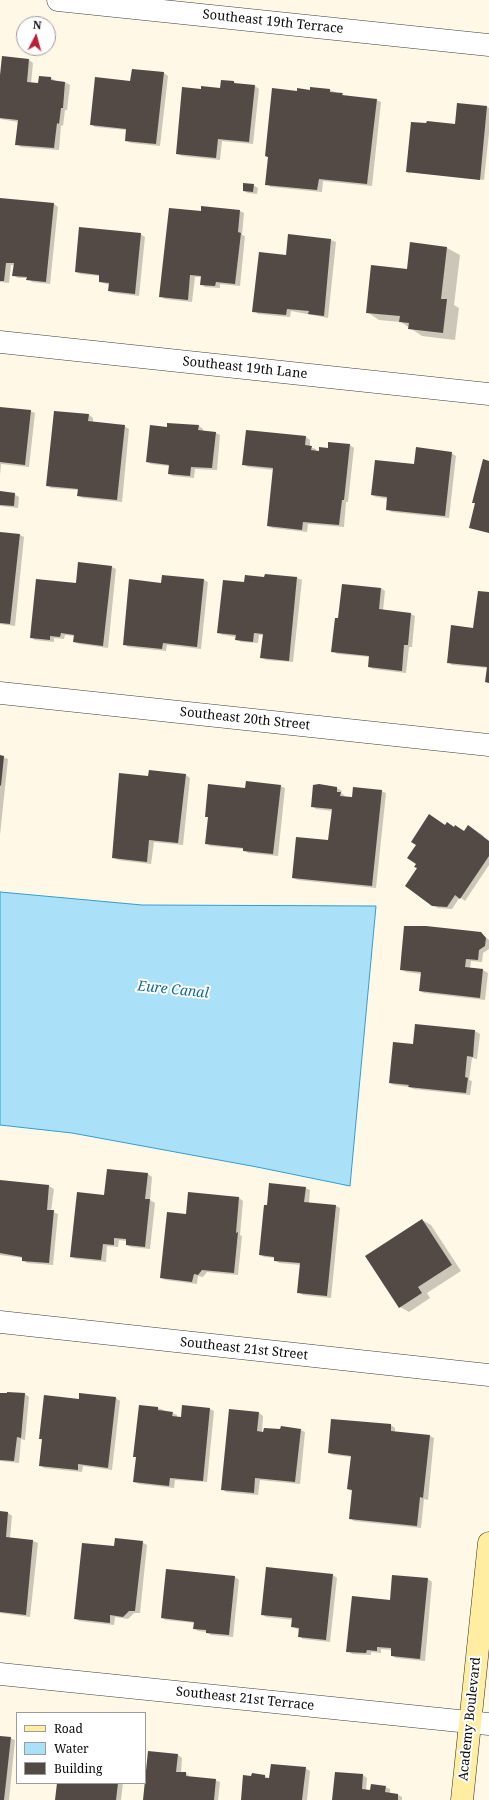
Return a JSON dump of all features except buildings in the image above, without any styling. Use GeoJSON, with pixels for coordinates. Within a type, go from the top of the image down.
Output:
{"type":"FeatureCollection","features":[{"type":"Feature","properties":{"kind":"street","name":"Southeast 19th Terrace"},"geometry":{"type":"LineString","coordinates":[[58,0],[489,44]]}},
{"type":"Feature","properties":{"kind":"street","name":"Southeast 19th Lane"},"geometry":{"type":"LineString","coordinates":[[0,342],[489,394]]}},
{"type":"Feature","properties":{"kind":"street","name":"Southeast 20th Street"},"geometry":{"type":"LineString","coordinates":[[0,692],[489,745]]}},
{"type":"Feature","properties":{"kind":"street","name":"Southeast 21st Street"},"geometry":{"type":"LineString","coordinates":[[0,1322],[489,1375]]}},
{"type":"Feature","properties":{"kind":"street","name":"Academy Boulevard"},"geometry":{"type":"LineString","coordinates":[[462,1800],[479,1723],[489,1543]]}},
{"type":"Feature","properties":{"kind":"street","name":"Southeast 21st Terrace"},"geometry":{"type":"LineString","coordinates":[[0,1674],[479,1723]]}},
{"type":"Feature","properties":{"kind":"water","name":"Eure Canal"},"geometry":{"type":"Polygon","coordinates":[[[0,892],[142,905],[376,906],[350,1186],[257,1167],[72,1133],[0,1125],[0,892]]]}}]}
